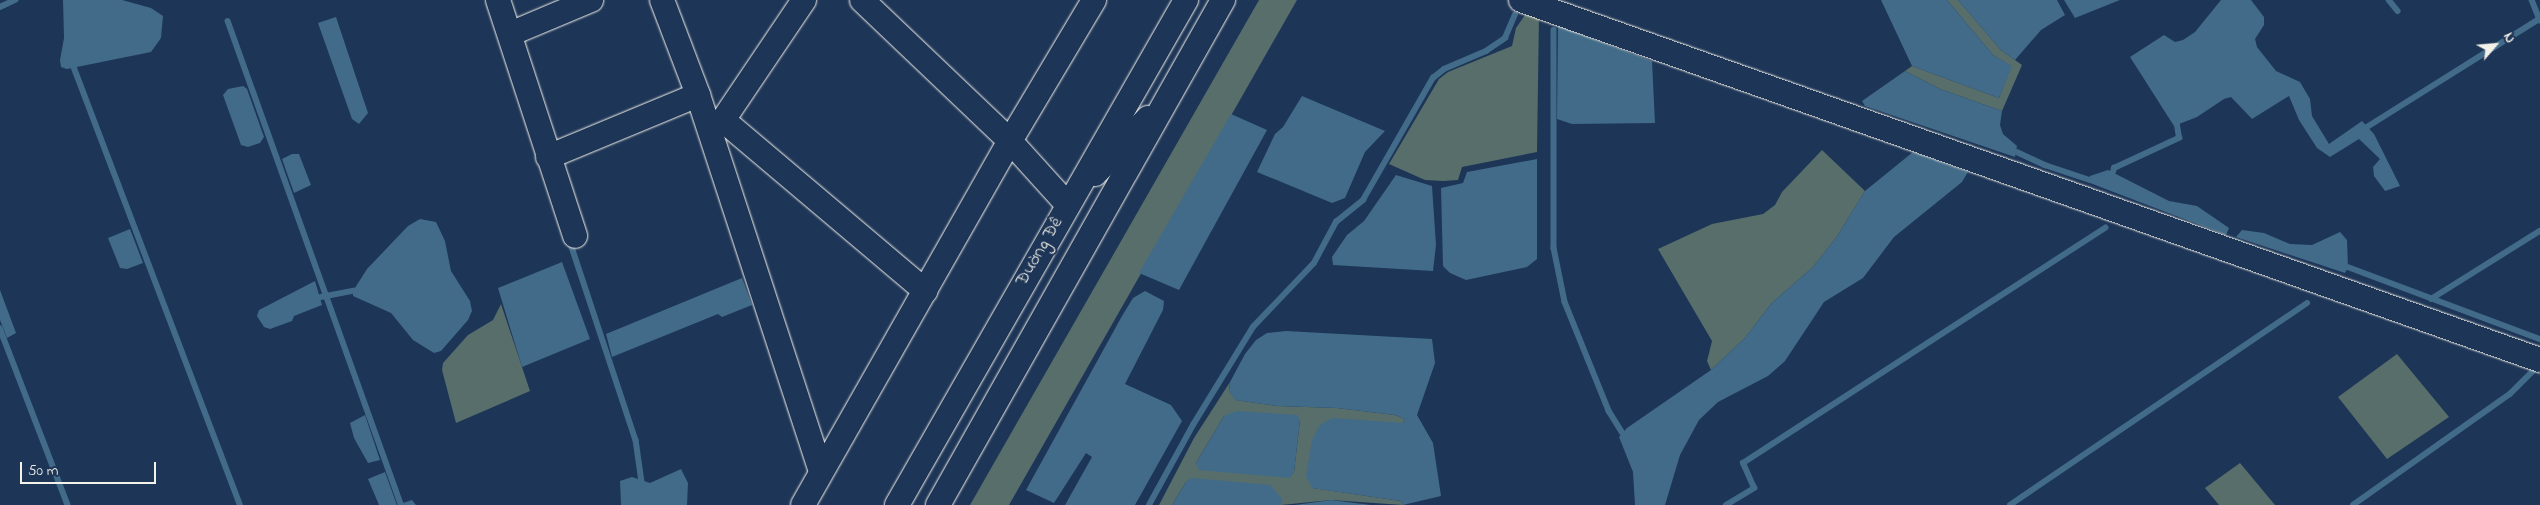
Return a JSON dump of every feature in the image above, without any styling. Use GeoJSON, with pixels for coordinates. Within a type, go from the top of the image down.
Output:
{"type":"FeatureCollection","features":[{"type":"Feature","properties":{"kind":"street"},"geometry":{"type":"LineString","coordinates":[[498,0],[575,236]]}},
{"type":"Feature","properties":{"kind":"street"},"geometry":{"type":"LineString","coordinates":[[510,34],[591,0]]}},
{"type":"Feature","properties":{"kind":"street"},"geometry":{"type":"LineString","coordinates":[[662,0],[698,95],[714,121],[821,471]]}},
{"type":"Feature","properties":{"kind":"street"},"geometry":{"type":"LineString","coordinates":[[714,121],[804,0]]}},
{"type":"Feature","properties":{"kind":"street"},"geometry":{"type":"LineString","coordinates":[[862,0],[1010,141],[1067,204],[1175,88]]}},
{"type":"Feature","properties":{"kind":"street"},"geometry":{"type":"LineString","coordinates":[[803,505],[1010,141],[1093,0]]}},
{"type":"Feature","properties":{"kind":"street","name":"Đường Đê"},"geometry":{"type":"LineString","coordinates":[[897,505],[1067,204],[1186,0]]}},
{"type":"Feature","properties":{"kind":"street","name":"Đường Đê"},"geometry":{"type":"LineString","coordinates":[[938,505],[1223,0]]}},
{"type":"Feature","properties":{"kind":"street"},"geometry":{"type":"LineString","coordinates":[[1521,0],[2540,360]]}},
{"type":"Feature","properties":{"kind":"street"},"geometry":{"type":"LineString","coordinates":[[548,157],[698,95]]}},
{"type":"Feature","properties":{"kind":"street"},"geometry":{"type":"LineString","coordinates":[[714,121],[925,291]]}},
{"type":"Feature","properties":{"kind":"green space"},"geometry":{"type":"Polygon","coordinates":[[[1259,0],[1297,0],[1009,505],[970,505],[1259,0]]]}},
{"type":"Feature","properties":{"kind":"green space"},"geometry":{"type":"Polygon","coordinates":[[[1947,0],[1958,0],[2001,50],[2022,65],[2002,111],[1940,89],[1905,71],[1912,66],[1999,98],[2011,66],[1993,55],[1947,0]]]}},
{"type":"Feature","properties":{"kind":"green space"},"geometry":{"type":"Polygon","coordinates":[[[1525,15],[1539,15],[1537,152],[1462,167],[1458,180],[1425,180],[1389,164],[1439,79],[1448,72],[1512,46],[1516,28],[1525,15]]]}},
{"type":"Feature","properties":{"kind":"green space"},"geometry":{"type":"Polygon","coordinates":[[[1822,150],[1865,191],[1836,238],[1813,267],[1771,304],[1745,338],[1711,370],[1707,361],[1712,341],[1658,249],[1712,224],[1763,214],[1775,205],[1782,192],[1822,150]]]}},
{"type":"Feature","properties":{"kind":"green space"},"geometry":{"type":"Polygon","coordinates":[[[501,304],[530,391],[456,423],[442,370],[443,363],[468,335],[493,320],[501,304]]]}},
{"type":"Feature","properties":{"kind":"green space"},"geometry":{"type":"Polygon","coordinates":[[[2397,354],[2449,417],[2387,459],[2338,397],[2397,354]]]}},
{"type":"Feature","properties":{"kind":"green space"},"geometry":{"type":"Polygon","coordinates":[[[1230,382],[1229,391],[1236,400],[1277,406],[1337,408],[1395,415],[1405,419],[1403,423],[1390,423],[1313,488],[1401,501],[1403,505],[1331,500],[1281,505],[1281,499],[1186,482],[1172,505],[1159,505],[1194,438],[1230,382]],[[1224,416],[1196,463],[1290,477],[1294,472],[1300,420],[1224,416]]]}},
{"type":"Feature","properties":{"kind":"green space"},"geometry":{"type":"Polygon","coordinates":[[[2240,463],[2275,505],[2219,505],[2205,488],[2240,463]]]}},
{"type":"Feature","properties":{"kind":"water"},"geometry":{"type":"Polygon","coordinates":[[[63,0],[122,0],[151,8],[163,16],[161,38],[151,52],[67,69],[61,67],[60,60],[64,38],[63,0]]]}},
{"type":"Feature","properties":{"kind":"water"},"geometry":{"type":"Polygon","coordinates":[[[1881,0],[1947,0],[1993,55],[2012,66],[1999,98],[1912,66],[1881,0]]]}},
{"type":"Feature","properties":{"kind":"water"},"geometry":{"type":"Polygon","coordinates":[[[1958,0],[2057,0],[2065,15],[2041,30],[2015,60],[2001,50],[1958,0]]]}},
{"type":"Feature","properties":{"kind":"water"},"geometry":{"type":"Polygon","coordinates":[[[2064,0],[2120,0],[2075,18],[2064,0]]]}},
{"type":"Feature","properties":{"kind":"water"},"geometry":{"type":"Polygon","coordinates":[[[2221,0],[2251,0],[2264,17],[2264,25],[2255,39],[2257,47],[2276,71],[2300,82],[2310,99],[2312,116],[2329,144],[2362,121],[2374,134],[2400,186],[2385,191],[2374,176],[2373,167],[2380,159],[2359,139],[2330,157],[2317,148],[2299,120],[2289,96],[2252,119],[2231,97],[2224,99],[2197,117],[2174,126],[2130,57],[2164,35],[2175,42],[2183,40],[2195,32],[2221,0]]]}},
{"type":"Feature","properties":{"kind":"water"},"geometry":{"type":"Polygon","coordinates":[[[336,17],[368,113],[359,124],[352,119],[318,23],[336,17]]]}},
{"type":"Feature","properties":{"kind":"water"},"geometry":{"type":"Polygon","coordinates":[[[1558,26],[1652,61],[1655,123],[1572,124],[1557,119],[1558,26]]]}},
{"type":"Feature","properties":{"kind":"water"},"geometry":{"type":"Polygon","coordinates":[[[1905,71],[1940,89],[2002,111],[2000,125],[2003,134],[2017,146],[2015,157],[1865,106],[1862,101],[1905,71]]]}},
{"type":"Feature","properties":{"kind":"water"},"geometry":{"type":"Polygon","coordinates":[[[243,86],[247,89],[264,137],[260,143],[248,147],[241,145],[223,95],[228,89],[243,86]]]}},
{"type":"Feature","properties":{"kind":"water"},"geometry":{"type":"Polygon","coordinates":[[[1302,96],[1385,131],[1365,152],[1345,198],[1332,203],[1257,172],[1275,134],[1283,127],[1302,96]]]}},
{"type":"Feature","properties":{"kind":"water"},"geometry":{"type":"Polygon","coordinates":[[[1231,114],[1267,130],[1179,290],[1139,273],[1231,114]]]}},
{"type":"Feature","properties":{"kind":"water"},"geometry":{"type":"Polygon","coordinates":[[[1913,152],[1968,172],[1962,182],[1894,237],[1863,278],[1824,302],[1785,361],[1768,376],[1718,402],[1699,420],[1680,455],[1665,505],[1635,505],[1633,472],[1619,437],[1627,428],[1711,370],[1745,338],[1771,304],[1813,267],[1836,238],[1865,191],[1913,152]]]}},
{"type":"Feature","properties":{"kind":"water"},"geometry":{"type":"Polygon","coordinates":[[[292,154],[299,154],[311,185],[294,193],[282,159],[292,154]]]}},
{"type":"Feature","properties":{"kind":"water"},"geometry":{"type":"Polygon","coordinates":[[[1537,159],[1537,259],[1527,267],[1466,280],[1450,273],[1443,266],[1441,188],[1463,183],[1467,172],[1537,159]]]}},
{"type":"Feature","properties":{"kind":"water"},"geometry":{"type":"Polygon","coordinates":[[[2108,170],[2169,201],[2197,206],[2229,228],[2226,235],[2090,183],[2090,176],[2108,170]]]}},
{"type":"Feature","properties":{"kind":"water"},"geometry":{"type":"Polygon","coordinates":[[[1396,175],[1432,186],[1436,245],[1433,271],[1333,265],[1332,257],[1347,235],[1364,221],[1396,175]]]}},
{"type":"Feature","properties":{"kind":"water"},"geometry":{"type":"Polygon","coordinates":[[[420,219],[436,222],[445,241],[451,271],[470,301],[472,311],[468,320],[441,351],[434,353],[413,340],[391,313],[353,296],[353,291],[367,269],[408,226],[420,219]]]}},
{"type":"Feature","properties":{"kind":"water"},"geometry":{"type":"Polygon","coordinates":[[[130,229],[143,263],[127,269],[120,268],[108,238],[130,229]]]}},
{"type":"Feature","properties":{"kind":"water"},"geometry":{"type":"Polygon","coordinates":[[[2242,230],[2264,233],[2290,244],[2312,245],[2340,232],[2347,240],[2348,267],[2345,273],[2236,237],[2242,230]]]}},
{"type":"Feature","properties":{"kind":"water"},"geometry":{"type":"Polygon","coordinates":[[[562,262],[590,339],[522,367],[498,288],[562,262]]]}},
{"type":"Feature","properties":{"kind":"water"},"geometry":{"type":"Polygon","coordinates":[[[742,278],[752,305],[722,317],[718,314],[612,357],[606,334],[742,278]]]}},
{"type":"Feature","properties":{"kind":"water"},"geometry":{"type":"Polygon","coordinates":[[[315,281],[322,305],[294,316],[292,321],[270,329],[264,327],[257,316],[259,310],[315,281]]]}},
{"type":"Feature","properties":{"kind":"water"},"geometry":{"type":"Polygon","coordinates":[[[0,290],[16,333],[7,338],[0,320],[0,290]]]}},
{"type":"Feature","properties":{"kind":"water"},"geometry":{"type":"Polygon","coordinates":[[[1145,291],[1164,301],[1163,310],[1125,384],[1171,405],[1182,421],[1135,505],[1065,505],[1092,457],[1086,453],[1054,503],[1026,490],[1122,316],[1133,298],[1145,291]]]}},
{"type":"Feature","properties":{"kind":"water"},"geometry":{"type":"Polygon","coordinates":[[[1286,331],[1432,339],[1435,363],[1417,415],[1433,443],[1441,496],[1403,505],[1401,501],[1312,488],[1306,476],[1312,440],[1320,425],[1332,418],[1403,423],[1405,419],[1395,415],[1337,408],[1277,406],[1235,400],[1229,391],[1230,382],[1245,354],[1256,340],[1267,333],[1286,331]]]}},
{"type":"Feature","properties":{"kind":"water"},"geometry":{"type":"Polygon","coordinates":[[[1237,411],[1297,415],[1300,420],[1294,472],[1290,478],[1199,470],[1196,463],[1224,416],[1237,411]]]}},
{"type":"Feature","properties":{"kind":"water"},"geometry":{"type":"Polygon","coordinates":[[[365,415],[380,460],[368,463],[354,438],[350,423],[365,415]]]}},
{"type":"Feature","properties":{"kind":"water"},"geometry":{"type":"Polygon","coordinates":[[[681,469],[688,483],[687,505],[621,505],[620,481],[632,477],[650,483],[681,469]]]}},
{"type":"Feature","properties":{"kind":"water"},"geometry":{"type":"Polygon","coordinates":[[[385,472],[397,505],[379,505],[368,479],[385,472]]]}},
{"type":"Feature","properties":{"kind":"water"},"geometry":{"type":"Polygon","coordinates":[[[1192,478],[1270,485],[1282,499],[1281,505],[1172,505],[1186,482],[1192,478]]]}},
{"type":"Feature","properties":{"kind":"water"},"geometry":{"type":"Polygon","coordinates":[[[412,500],[416,505],[397,505],[412,500]]]}},
{"type":"Feature","properties":{"kind":"water"},"geometry":{"type":"Polygon","coordinates":[[[1331,500],[1371,505],[1295,505],[1331,500]]]}},
{"type":"Feature","properties":{"kind":"waterway"},"geometry":{"type":"LineString","coordinates":[[0,7],[15,0]]}},
{"type":"Feature","properties":{"kind":"waterway"},"geometry":{"type":"LineString","coordinates":[[2389,0],[2398,11]]}},
{"type":"Feature","properties":{"kind":"waterway"},"geometry":{"type":"LineString","coordinates":[[2532,0],[2540,20]]}},
{"type":"Feature","properties":{"kind":"waterway"},"geometry":{"type":"LineString","coordinates":[[1149,505],[1193,425],[1253,327],[1314,263],[1336,222],[1363,200],[1433,78],[1444,69],[1486,51],[1505,38],[1515,15]]}},
{"type":"Feature","properties":{"kind":"waterway"},"geometry":{"type":"LineString","coordinates":[[2367,127],[2539,19]]}},
{"type":"Feature","properties":{"kind":"waterway"},"geometry":{"type":"LineString","coordinates":[[228,21],[401,504]]}},
{"type":"Feature","properties":{"kind":"waterway"},"geometry":{"type":"LineString","coordinates":[[1554,30],[1554,248],[1565,302],[1609,411],[1623,433]]}},
{"type":"Feature","properties":{"kind":"waterway"},"geometry":{"type":"LineString","coordinates":[[74,67],[240,505]]}},
{"type":"Feature","properties":{"kind":"waterway"},"geometry":{"type":"LineString","coordinates":[[2113,172],[2114,168],[2179,138],[2177,125]]}},
{"type":"Feature","properties":{"kind":"waterway"},"geometry":{"type":"LineString","coordinates":[[2017,152],[2045,165],[2090,180]]}},
{"type":"Feature","properties":{"kind":"waterway"},"geometry":{"type":"LineString","coordinates":[[1726,505],[1754,488],[1743,463],[2105,228]]}},
{"type":"Feature","properties":{"kind":"waterway"},"geometry":{"type":"LineString","coordinates":[[2431,299],[2540,231]]}},
{"type":"Feature","properties":{"kind":"waterway"},"geometry":{"type":"LineString","coordinates":[[570,241],[636,440],[642,482]]}},
{"type":"Feature","properties":{"kind":"waterway"},"geometry":{"type":"LineString","coordinates":[[2348,267],[2540,339]]}},
{"type":"Feature","properties":{"kind":"waterway"},"geometry":{"type":"LineString","coordinates":[[321,297],[353,291]]}},
{"type":"Feature","properties":{"kind":"waterway"},"geometry":{"type":"LineString","coordinates":[[2010,505],[2307,303]]}},
{"type":"Feature","properties":{"kind":"waterway"},"geometry":{"type":"LineString","coordinates":[[0,328],[68,505]]}},
{"type":"Feature","properties":{"kind":"waterway"},"geometry":{"type":"LineString","coordinates":[[2353,505],[2510,394],[2532,372]]}}]}
